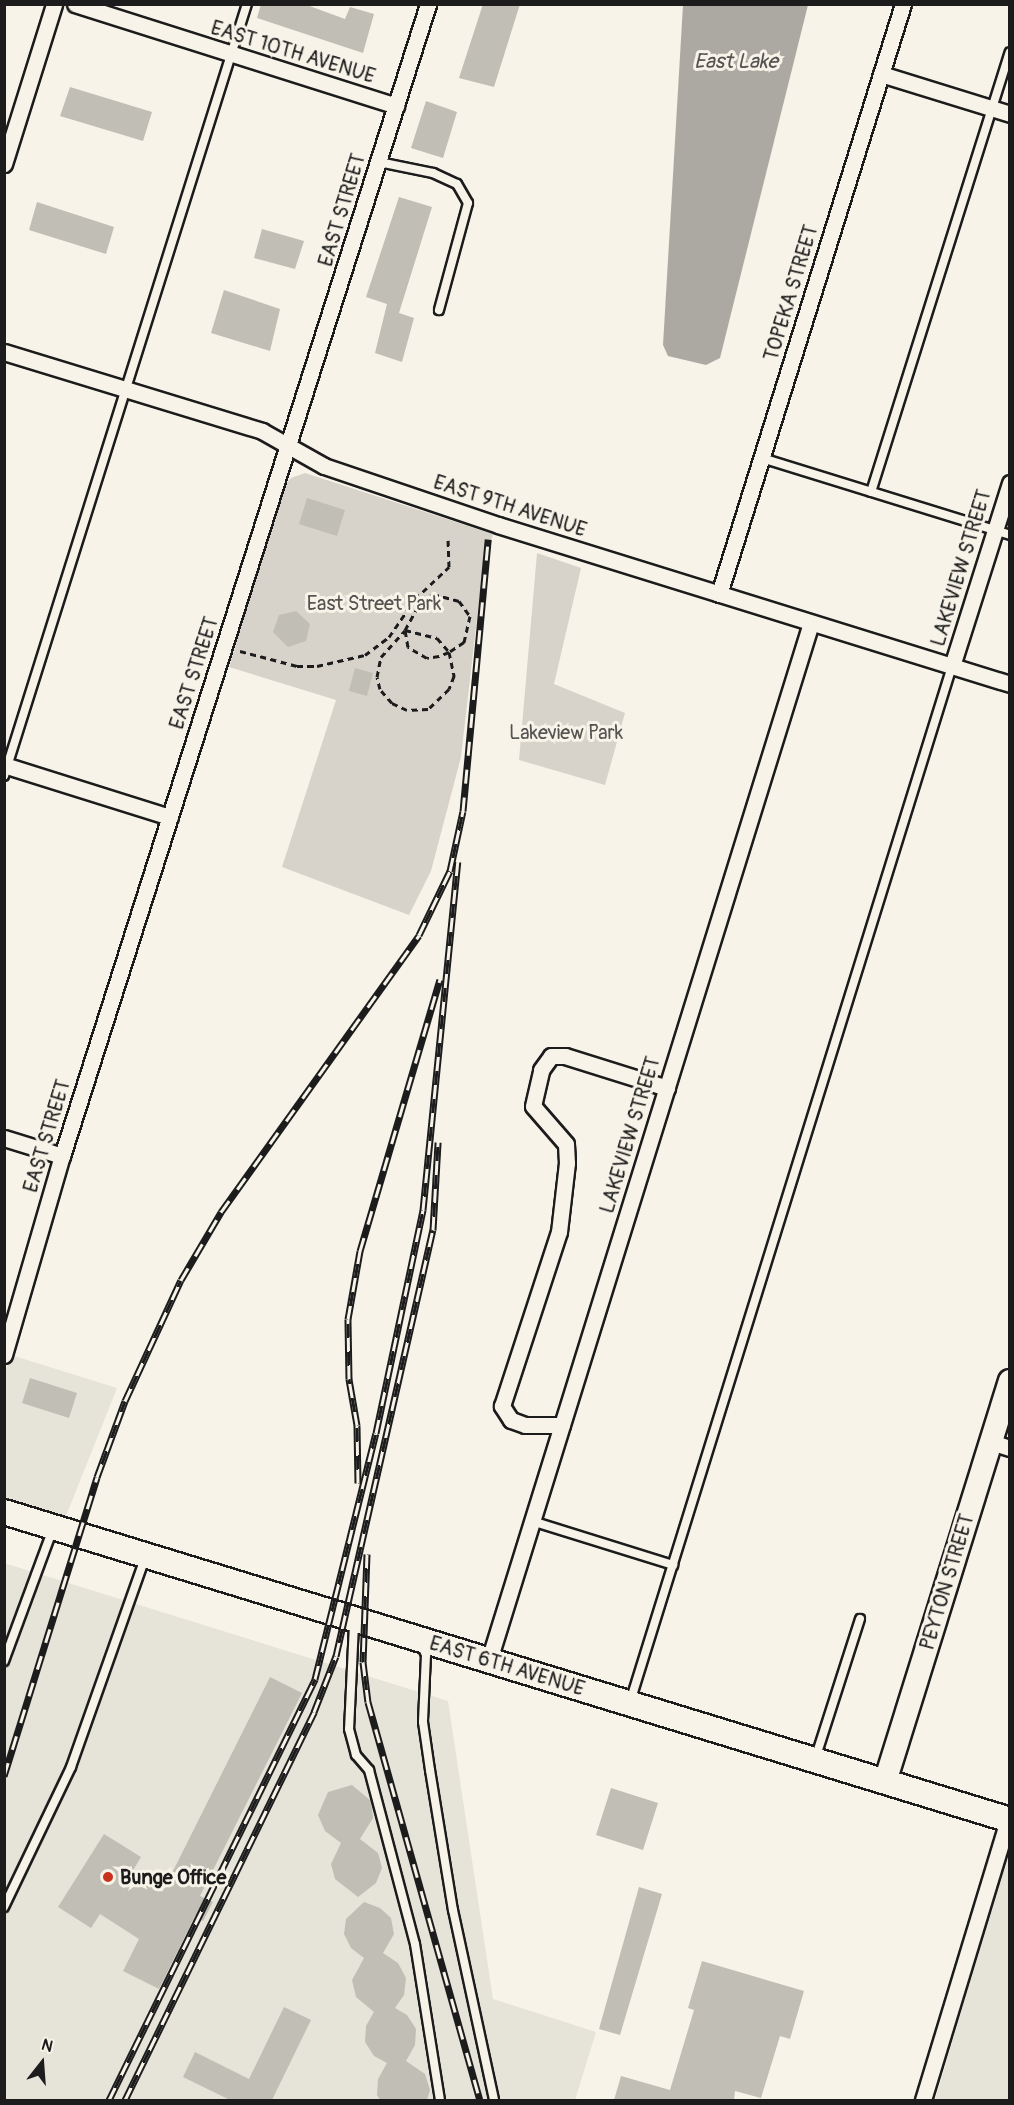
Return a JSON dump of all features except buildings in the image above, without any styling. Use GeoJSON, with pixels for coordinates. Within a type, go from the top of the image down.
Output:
{"type":"FeatureCollection","features":[{"type":"Feature","properties":{"kind":"main road","name":"EAST 6TH AVENUE"},"geometry":{"type":"LineString","coordinates":[[4,1512],[1009,1820]]}},
{"type":"Feature","properties":{"kind":"street"},"geometry":{"type":"LineString","coordinates":[[4,164],[54,4]]}},
{"type":"Feature","properties":{"kind":"street","name":"EAST 10TH AVENUE"},"geometry":{"type":"LineString","coordinates":[[75,4],[396,106]]}},
{"type":"Feature","properties":{"kind":"street","name":"EAST STREET"},"geometry":{"type":"LineString","coordinates":[[4,1355],[62,1156],[428,4]]}},
{"type":"Feature","properties":{"kind":"street","name":"TOPEKA STREET"},"geometry":{"type":"LineString","coordinates":[[719,594],[903,4]]}},
{"type":"Feature","properties":{"kind":"street"},"geometry":{"type":"LineString","coordinates":[[881,74],[1010,114]]}},
{"type":"Feature","properties":{"kind":"street","name":"EAST 9TH AVENUE"},"geometry":{"type":"LineString","coordinates":[[4,352],[262,431],[288,448],[324,466],[498,525],[1010,684]]}},
{"type":"Feature","properties":{"kind":"street","name":"LAKEVIEW STREET"},"geometry":{"type":"LineString","coordinates":[[952,666],[1002,533],[1010,483]]}},
{"type":"Feature","properties":{"kind":"street","name":"LAKEVIEW STREET"},"geometry":{"type":"LineString","coordinates":[[489,1660],[811,623]]}},
{"type":"Feature","properties":{"kind":"street"},"geometry":{"type":"LineString","coordinates":[[6,769],[170,816]]}},
{"type":"Feature","properties":{"kind":"street"},"geometry":{"type":"LineString","coordinates":[[562,1425],[525,1425],[511,1420],[502,1406],[559,1232],[567,1163],[566,1144],[533,1106],[541,1070],[551,1056],[566,1056],[667,1088]]}},
{"type":"Feature","properties":{"kind":"street"},"geometry":{"type":"LineString","coordinates":[[4,1138],[62,1156]]}},
{"type":"Feature","properties":{"kind":"street","name":"PEYTON STREET"},"geometry":{"type":"LineString","coordinates":[[885,1782],[1000,1445],[1010,1381]]}},
{"type":"Feature","properties":{"kind":"street"},"geometry":{"type":"LineString","coordinates":[[922,2100],[1009,1820]]}},
{"type":"Feature","properties":{"kind":"lane"},"geometry":{"type":"LineString","coordinates":[[6,769],[247,4]]}},
{"type":"Feature","properties":{"kind":"lane"},"geometry":{"type":"LineString","coordinates":[[871,492],[1010,52]]}},
{"type":"Feature","properties":{"kind":"lane"},"geometry":{"type":"LineString","coordinates":[[379,162],[433,173],[449,180],[457,184],[468,202],[439,310]]}},
{"type":"Feature","properties":{"kind":"lane"},"geometry":{"type":"LineString","coordinates":[[762,458],[1002,533]]}},
{"type":"Feature","properties":{"kind":"lane"},"geometry":{"type":"LineString","coordinates":[[630,1704],[952,666]]}},
{"type":"Feature","properties":{"kind":"lane"},"geometry":{"type":"LineString","coordinates":[[532,1521],[673,1565]]}},
{"type":"Feature","properties":{"kind":"lane"},"geometry":{"type":"LineString","coordinates":[[4,1661],[54,1527]]}},
{"type":"Feature","properties":{"kind":"lane"},"geometry":{"type":"LineString","coordinates":[[4,1907],[71,1767],[146,1555]]}},
{"type":"Feature","properties":{"kind":"lane"},"geometry":{"type":"LineString","coordinates":[[354,1619],[349,1729],[357,1755],[369,1770],[410,1921],[440,2100]]}},
{"type":"Feature","properties":{"kind":"lane"},"geometry":{"type":"LineString","coordinates":[[815,1761],[860,1619]]}},
{"type":"Feature","properties":{"kind":"lane"},"geometry":{"type":"LineString","coordinates":[[420,1639],[426,1655],[423,1722],[430,1770],[453,1910],[494,2100]]}},
{"type":"Feature","properties":{"kind":"path"},"geometry":{"type":"LineString","coordinates":[[224,646],[297,666],[355,660],[389,637],[415,599],[449,567],[448,540]]}},
{"type":"Feature","properties":{"kind":"path"},"geometry":{"type":"LineString","coordinates":[[431,585],[433,594]]}},
{"type":"Feature","properties":{"kind":"path"},"geometry":{"type":"LineString","coordinates":[[405,630],[437,638],[449,652],[454,676],[439,701],[428,709],[406,710],[392,703],[380,689],[377,677],[381,657],[405,630],[412,612],[433,594]]}},
{"type":"Feature","properties":{"kind":"path"},"geometry":{"type":"LineString","coordinates":[[405,630],[408,646],[427,658],[449,652],[464,642],[470,616],[459,601],[433,594]]}},
{"type":"Feature","properties":{"kind":"shaded area"},"geometry":{"type":"Polygon","coordinates":[[[11,1355],[117,1388],[66,1516],[5,1497],[4,1376],[11,1355]]]}},
{"type":"Feature","properties":{"kind":"shaded area"},"geometry":{"type":"Polygon","coordinates":[[[4,1563],[448,1701],[493,1999],[596,2032],[575,2100],[5,2100],[4,1563]]]}},
{"type":"Feature","properties":{"kind":"shaded area"},"geometry":{"type":"Polygon","coordinates":[[[1007,1856],[1009,2100],[935,2100],[1007,1856]]]}},
{"type":"Feature","properties":{"kind":"green space","name":"East Street Park"},"geometry":{"type":"Polygon","coordinates":[[[305,473],[493,534],[482,575],[461,757],[431,871],[409,915],[282,867],[336,700],[229,667],[284,486],[291,478],[305,473]]]}},
{"type":"Feature","properties":{"kind":"green space","name":"Lakeview Park"},"geometry":{"type":"Polygon","coordinates":[[[537,553],[581,568],[554,684],[625,713],[605,785],[519,760],[537,553]]]}},
{"type":"Feature","properties":{"kind":"water","name":"East Lake"},"geometry":{"type":"Polygon","coordinates":[[[683,5],[808,5],[720,358],[706,365],[668,356],[663,345],[683,5]]]}},
{"type":"Feature","properties":{"kind":"railway"},"geometry":{"type":"LineString","coordinates":[[4,1776],[97,1477],[125,1401],[181,1280],[221,1212],[419,935],[450,871],[463,811],[488,539]]}},
{"type":"Feature","properties":{"kind":"railway"},"geometry":{"type":"LineString","coordinates":[[109,2100],[315,1679],[376,1433],[423,1210],[458,862]]}},
{"type":"Feature","properties":{"kind":"railway"},"geometry":{"type":"LineString","coordinates":[[358,1483],[357,1425],[349,1379],[348,1319],[360,1251],[440,980]]}},
{"type":"Feature","properties":{"kind":"railway"},"geometry":{"type":"LineString","coordinates":[[125,2100],[314,1712],[336,1656],[433,1230],[438,1142]]}},
{"type":"Feature","properties":{"kind":"railway"},"geometry":{"type":"LineString","coordinates":[[367,1554],[363,1662],[368,1702],[480,2100]]}},
{"type":"Feature","properties":{"kind":"place","name":"Bunge Office"},"geometry":{"type":"Point","coordinates":[108,1877]}}]}
